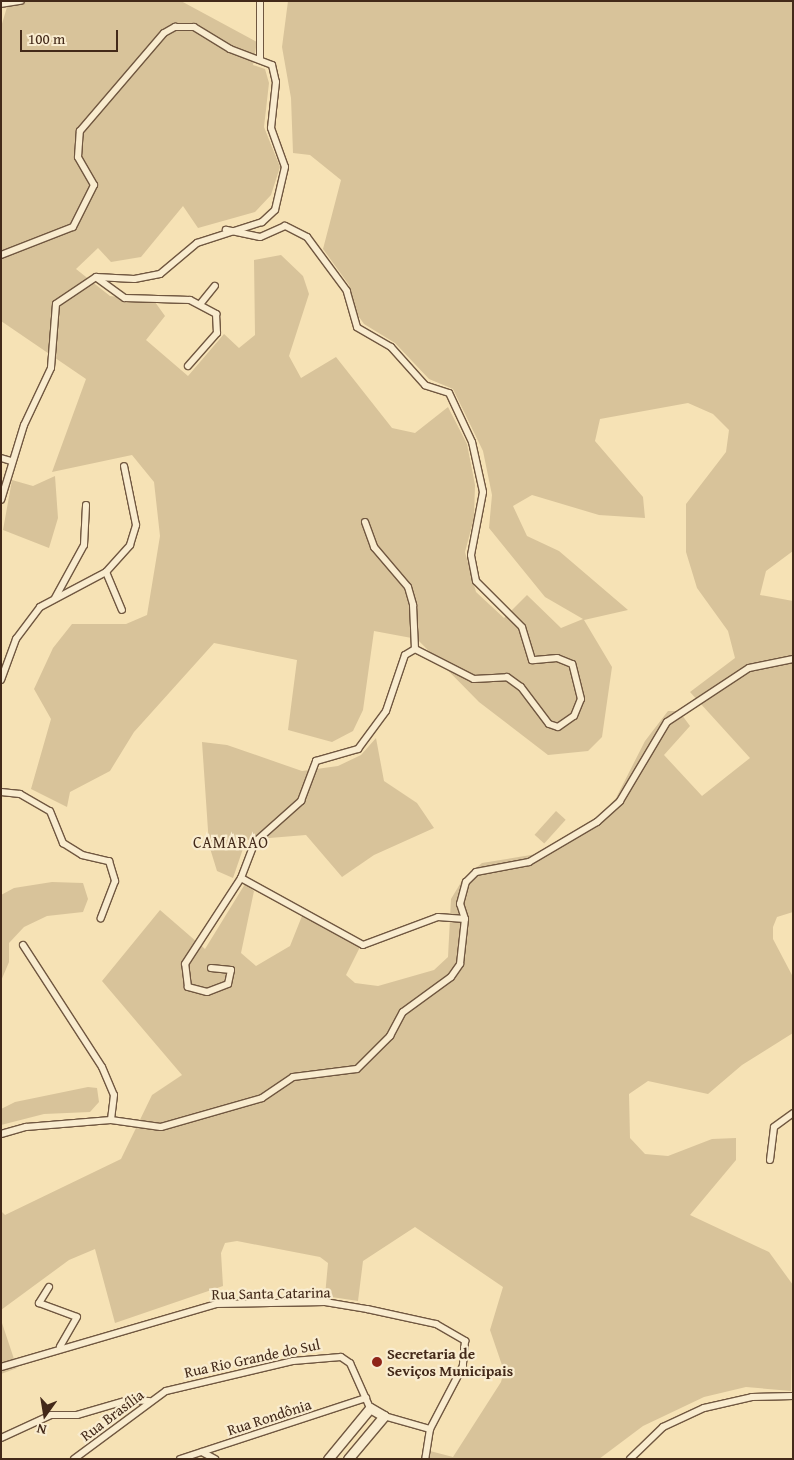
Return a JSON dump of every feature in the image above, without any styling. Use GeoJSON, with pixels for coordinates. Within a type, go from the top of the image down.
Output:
{"type":"FeatureCollection","features":[{"type":"Feature","properties":{"kind":"street"},"geometry":{"type":"LineString","coordinates":[[1,4],[21,1]]}},
{"type":"Feature","properties":{"kind":"street"},"geometry":{"type":"LineString","coordinates":[[260,1],[260,60]]}},
{"type":"Feature","properties":{"kind":"street"},"geometry":{"type":"LineString","coordinates":[[1,255],[73,227],[94,185],[78,157],[80,131],[164,33],[175,27],[194,27],[272,65],[276,82],[271,128],[285,168],[275,210],[262,222],[226,230],[197,243],[160,274],[134,279],[96,278],[53,310],[51,368],[11,462],[1,500]]}},
{"type":"Feature","properties":{"kind":"street"},"geometry":{"type":"LineString","coordinates":[[226,230],[260,238],[285,226],[307,237],[343,285],[357,327],[391,347],[425,385],[449,393],[472,442],[483,492],[471,555],[476,581],[522,627],[532,660],[557,658],[572,664],[581,698],[574,716],[558,728],[549,724],[521,687],[506,677],[474,679],[415,649]]}},
{"type":"Feature","properties":{"kind":"street"},"geometry":{"type":"LineString","coordinates":[[96,278],[125,298],[201,303],[218,318],[217,333],[188,366]]}},
{"type":"Feature","properties":{"kind":"street"},"geometry":{"type":"LineString","coordinates":[[201,303],[215,286]]}},
{"type":"Feature","properties":{"kind":"street"},"geometry":{"type":"LineString","coordinates":[[1,458],[11,462]]}},
{"type":"Feature","properties":{"kind":"street"},"geometry":{"type":"LineString","coordinates":[[1,680],[16,639],[40,607],[106,572],[130,545],[136,525],[124,466]]}},
{"type":"Feature","properties":{"kind":"street"},"geometry":{"type":"LineString","coordinates":[[55,598],[84,545],[86,505]]}},
{"type":"Feature","properties":{"kind":"street"},"geometry":{"type":"LineString","coordinates":[[365,522],[374,547],[408,587],[413,605],[415,649]]}},
{"type":"Feature","properties":{"kind":"street"},"geometry":{"type":"LineString","coordinates":[[106,572],[122,610]]}},
{"type":"Feature","properties":{"kind":"street"},"geometry":{"type":"LineString","coordinates":[[211,968],[231,970],[228,984],[207,992],[188,987],[185,964],[241,878],[255,842],[301,801],[316,761],[352,754],[365,740],[386,711],[402,660],[415,649]]}},
{"type":"Feature","properties":{"kind":"street"},"geometry":{"type":"LineString","coordinates":[[1,1134],[26,1128],[111,1120],[161,1127],[262,1098],[293,1076],[351,1072],[369,1061],[403,1012],[451,976],[464,951],[465,919],[460,904],[463,888],[476,872],[529,862],[602,819],[620,801],[667,722],[749,668],[793,659]]}},
{"type":"Feature","properties":{"kind":"street"},"geometry":{"type":"LineString","coordinates":[[1,792],[20,794],[50,811],[63,843],[82,855],[109,861],[114,881],[101,918]]}},
{"type":"Feature","properties":{"kind":"street"},"geometry":{"type":"LineString","coordinates":[[241,878],[363,945],[438,917],[465,919]]}},
{"type":"Feature","properties":{"kind":"street"},"geometry":{"type":"LineString","coordinates":[[23,945],[102,1067],[114,1095],[111,1120]]}},
{"type":"Feature","properties":{"kind":"street"},"geometry":{"type":"LineString","coordinates":[[770,1160],[774,1127],[793,1112]]}},
{"type":"Feature","properties":{"kind":"street"},"geometry":{"type":"LineString","coordinates":[[49,1287],[39,1303],[77,1317],[60,1347]]}},
{"type":"Feature","properties":{"kind":"street","name":"Rua Santa Catarina"},"geometry":{"type":"LineString","coordinates":[[1,1367],[60,1347],[216,1304],[325,1302],[456,1332],[465,1341],[463,1366],[430,1429]]}},
{"type":"Feature","properties":{"kind":"street","name":"Rua Rio Grande do Sul"},"geometry":{"type":"LineString","coordinates":[[166,1391],[329,1355],[350,1364],[370,1408]]}},
{"type":"Feature","properties":{"kind":"street","name":"Rua Brasília"},"geometry":{"type":"LineString","coordinates":[[74,1459],[149,1401],[166,1391]]}},
{"type":"Feature","properties":{"kind":"street"},"geometry":{"type":"LineString","coordinates":[[630,1459],[663,1427],[704,1408],[752,1396],[793,1396]]}},
{"type":"Feature","properties":{"kind":"street","name":"Rua Rondônia"},"geometry":{"type":"LineString","coordinates":[[180,1459],[366,1398]]}},
{"type":"Feature","properties":{"kind":"street"},"geometry":{"type":"LineString","coordinates":[[1,1438],[51,1415],[77,1415],[128,1400],[149,1401]]}},
{"type":"Feature","properties":{"kind":"street"},"geometry":{"type":"LineString","coordinates":[[328,1459],[370,1408],[384,1416],[430,1429],[425,1459]]}},
{"type":"Feature","properties":{"kind":"street"},"geometry":{"type":"LineString","coordinates":[[348,1459],[384,1416]]}},
{"type":"Feature","properties":{"kind":"street"},"geometry":{"type":"LineString","coordinates":[[361,1420],[373,1429]]}},
{"type":"Feature","properties":{"kind":"street"},"geometry":{"type":"LineString","coordinates":[[202,1452],[215,1459]]}},
{"type":"Feature","properties":{"kind":"shaded area"},"geometry":{"type":"Polygon","coordinates":[[[1,1],[181,1],[257,42],[253,65],[265,69],[269,83],[264,127],[280,167],[271,195],[255,212],[198,228],[183,206],[141,257],[111,262],[98,248],[76,269],[110,296],[155,302],[165,316],[146,340],[188,376],[224,334],[239,348],[255,335],[254,260],[281,255],[303,276],[309,294],[289,356],[301,378],[336,357],[392,428],[415,433],[448,407],[467,444],[475,485],[474,518],[465,552],[476,592],[504,618],[527,595],[561,628],[583,619],[545,597],[489,528],[492,495],[483,451],[453,389],[429,379],[395,343],[364,324],[354,310],[349,285],[323,249],[341,180],[310,155],[293,153],[291,98],[282,47],[288,1],[793,1],[793,551],[766,571],[760,595],[793,601],[793,912],[777,917],[773,927],[773,939],[793,977],[793,1033],[742,1065],[708,1094],[648,1081],[629,1094],[630,1138],[645,1154],[668,1156],[712,1139],[736,1138],[736,1160],[690,1215],[769,1252],[793,1285],[791,1391],[746,1387],[704,1397],[643,1426],[599,1459],[427,1459],[430,1451],[453,1457],[501,1382],[504,1371],[490,1330],[503,1287],[415,1227],[363,1261],[358,1301],[325,1296],[328,1263],[320,1257],[237,1241],[225,1243],[221,1253],[223,1286],[115,1323],[95,1249],[69,1260],[1,1310],[1,1211],[5,1215],[121,1159],[152,1095],[182,1075],[102,981],[160,910],[205,949],[245,884],[254,891],[241,953],[256,966],[290,946],[302,916],[360,947],[346,975],[355,983],[378,986],[434,970],[448,957],[451,899],[463,879],[482,863],[537,854],[600,816],[616,798],[645,741],[668,711],[679,711],[690,726],[664,755],[702,796],[750,758],[690,692],[735,658],[728,631],[697,588],[686,552],[686,504],[726,452],[729,430],[713,414],[688,403],[600,419],[595,441],[643,497],[645,518],[599,515],[532,495],[513,506],[527,536],[559,551],[628,610],[584,620],[612,667],[602,737],[588,751],[548,755],[479,702],[417,639],[374,631],[363,710],[353,731],[332,742],[288,730],[297,660],[214,643],[134,732],[110,771],[70,792],[67,807],[31,789],[51,719],[34,689],[53,648],[72,624],[126,624],[147,615],[160,536],[154,482],[132,455],[52,472],[86,379],[1,321],[1,27],[7,7],[1,1]]]}},
{"type":"Feature","properties":{"kind":"shaded area"},"geometry":{"type":"Polygon","coordinates":[[[55,476],[58,518],[49,548],[3,530],[12,480],[33,486],[55,476]]]}},
{"type":"Feature","properties":{"kind":"shaded area"},"geometry":{"type":"Polygon","coordinates":[[[376,738],[384,781],[417,803],[434,828],[374,855],[342,877],[306,835],[246,840],[233,878],[217,871],[209,845],[202,742],[227,745],[302,771],[338,766],[361,755],[376,738]]]}},
{"type":"Feature","properties":{"kind":"shaded area"},"geometry":{"type":"Polygon","coordinates":[[[556,811],[566,820],[544,843],[535,835],[556,811]]]}},
{"type":"Feature","properties":{"kind":"shaded area"},"geometry":{"type":"Polygon","coordinates":[[[52,882],[83,883],[88,899],[83,912],[47,916],[24,927],[9,943],[9,962],[1,981],[1,895],[14,888],[52,882]]]}},
{"type":"Feature","properties":{"kind":"shaded area"},"geometry":{"type":"Polygon","coordinates":[[[88,1087],[97,1088],[99,1102],[90,1112],[44,1114],[1,1125],[1,1109],[15,1102],[88,1087]]]}},
{"type":"Feature","properties":{"kind":"shaded area"},"geometry":{"type":"Polygon","coordinates":[[[1,1320],[17,1368],[1,1374],[1,1320]]]}},
{"type":"Feature","properties":{"kind":"place","name":"Secretaria de Seviços Municipais"},"geometry":{"type":"Point","coordinates":[377,1362]}},
{"type":"Feature","properties":{"kind":"district","name":"CAMARAO"},"geometry":{"type":"Point","coordinates":[231,842]}}]}
